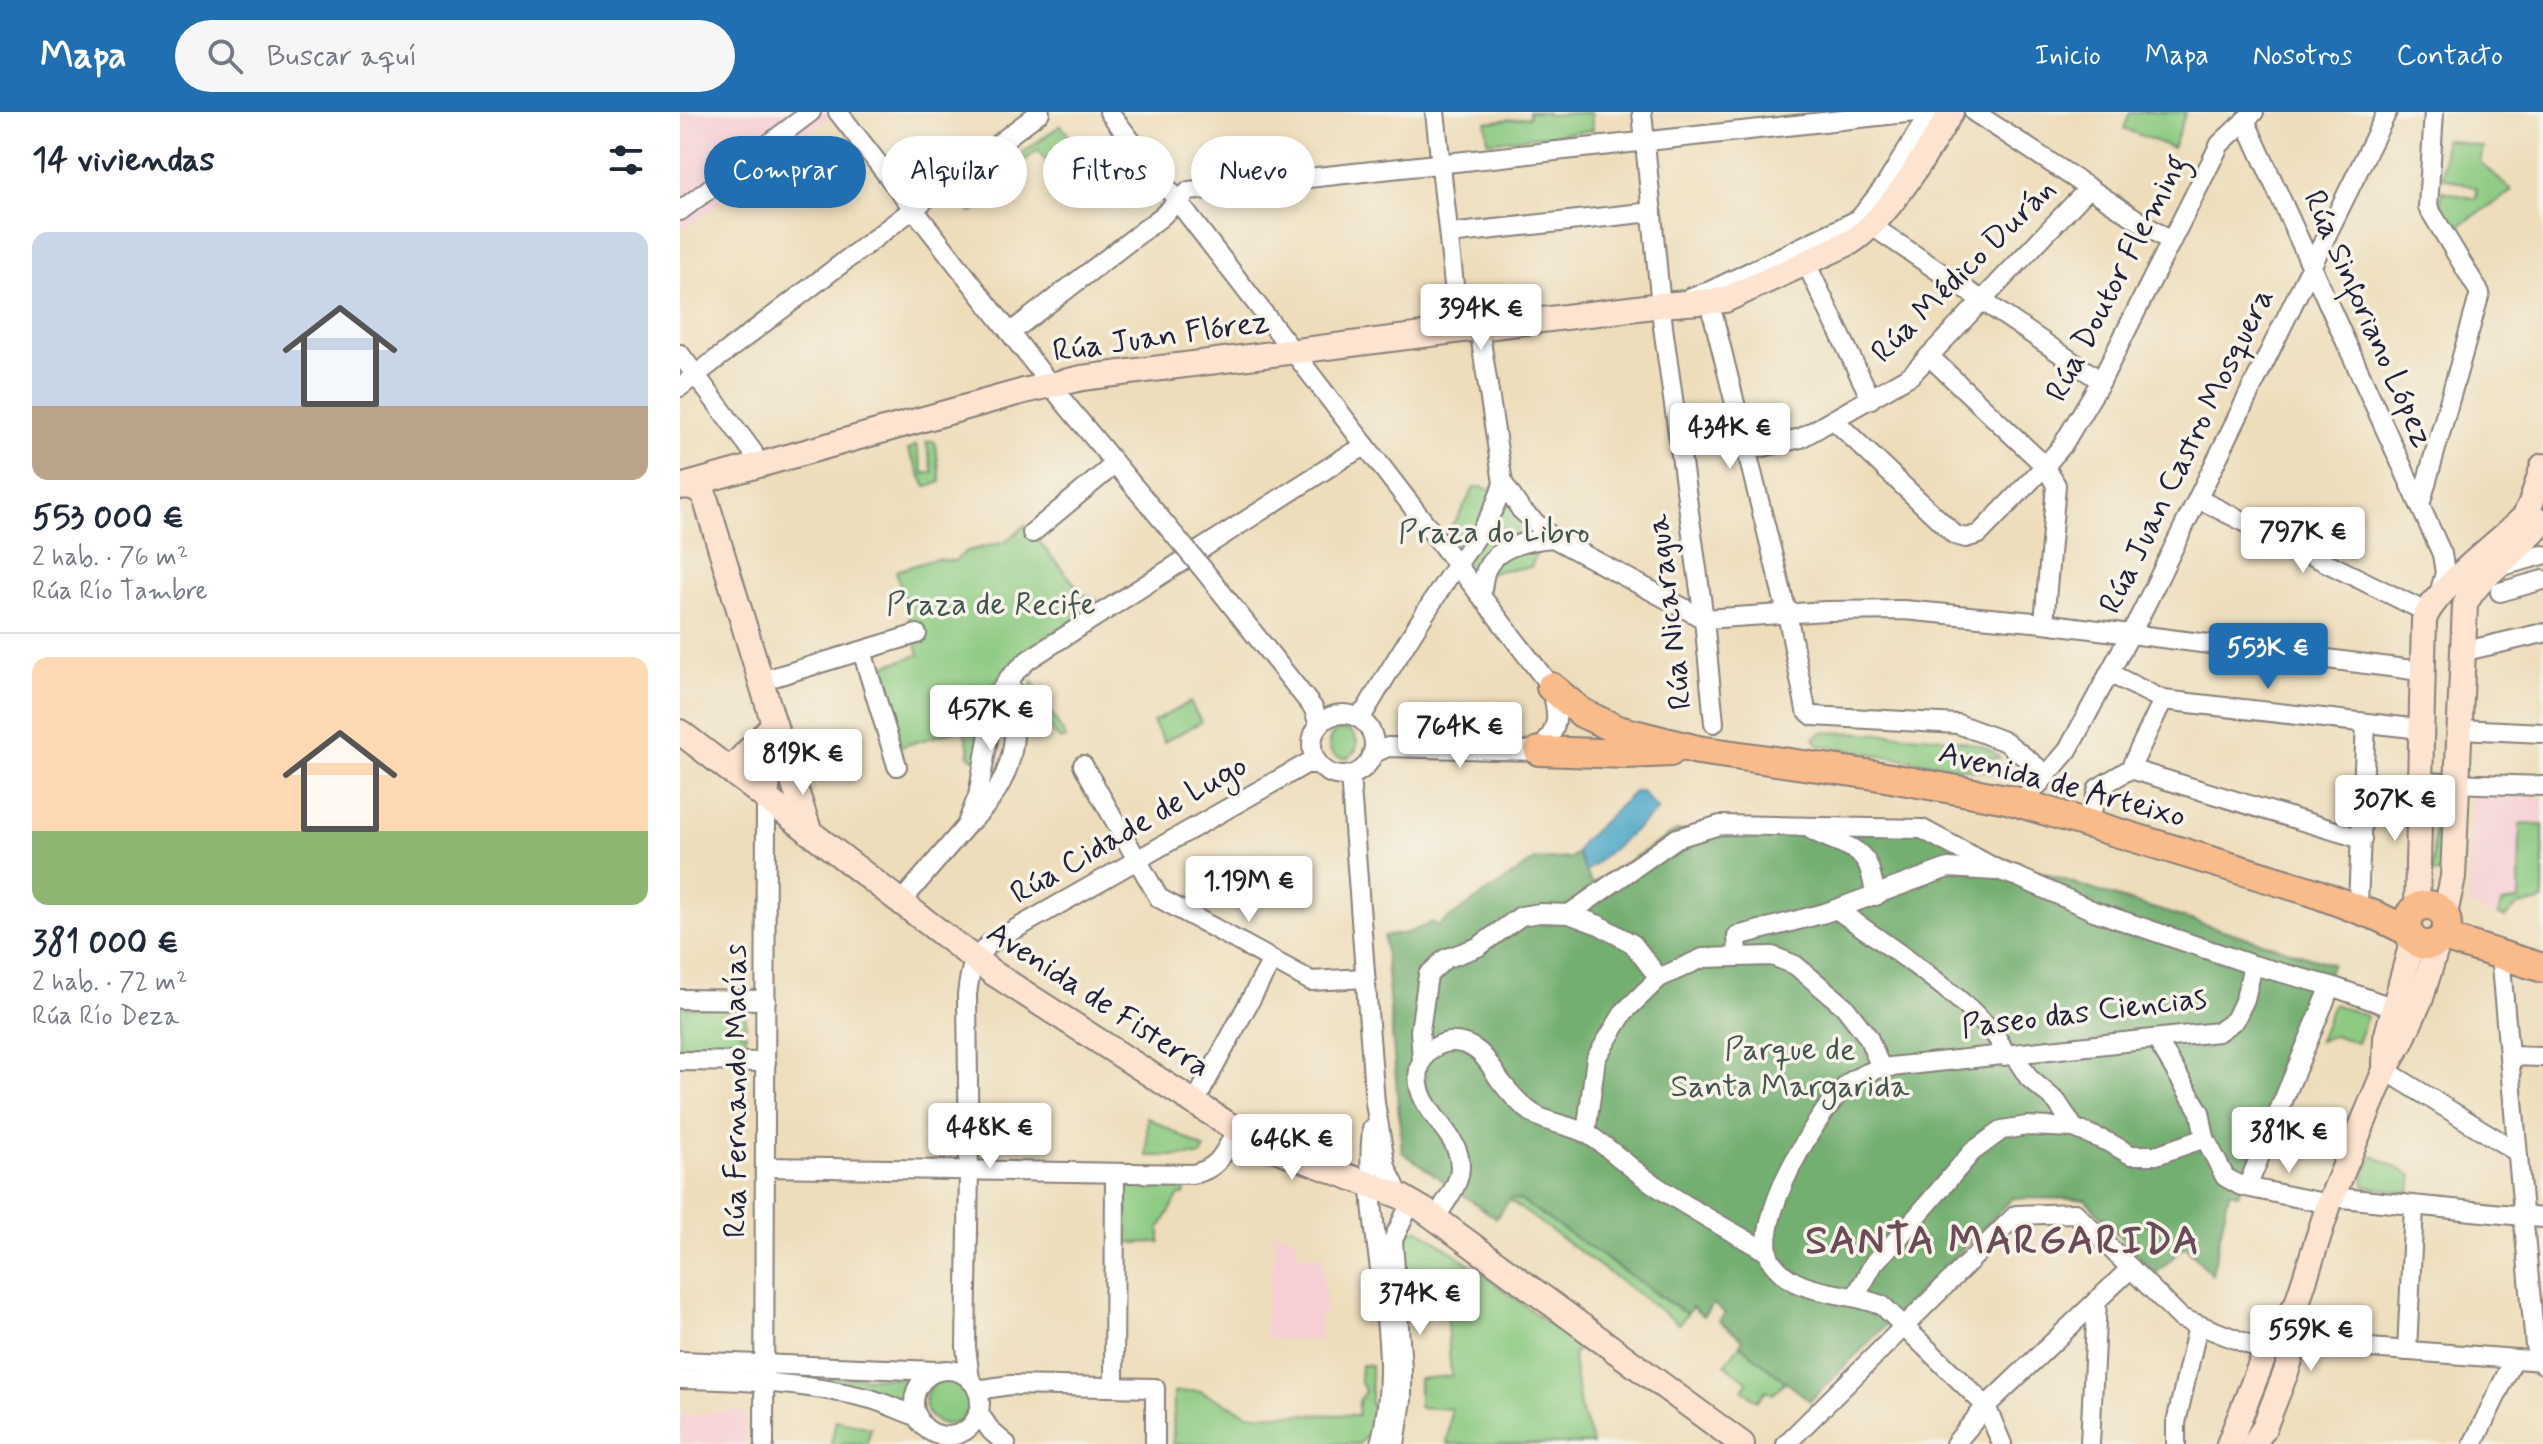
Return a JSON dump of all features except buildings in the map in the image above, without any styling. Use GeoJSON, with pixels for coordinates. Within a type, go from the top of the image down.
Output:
{"type":"FeatureCollection","features":[{"type":"Feature","properties":{"kind":"main road","name":"Avenida de Arteixo"},"geometry":{"type":"LineString","coordinates":[[1551,687],[1582,713],[1618,730],[1698,750],[1901,780],[2018,802],[2358,903],[2543,968]]}},
{"type":"Feature","properties":{"kind":"main road","name":"Avenida de Arteixo"},"geometry":{"type":"LineString","coordinates":[[1539,751],[1628,754],[1698,750]]}},
{"type":"Feature","properties":{"kind":"main road","name":"Avenida de Arteixo"},"geometry":{"type":"LineString","coordinates":[[2310,891],[2379,917],[2543,951]]}},
{"type":"Feature","properties":{"kind":"street"},"geometry":{"type":"LineString","coordinates":[[680,211],[811,112]]}},
{"type":"Feature","properties":{"kind":"street"},"geometry":{"type":"LineString","coordinates":[[838,112],[1051,384],[1314,709],[1319,726]]}},
{"type":"Feature","properties":{"kind":"street"},"geometry":{"type":"LineString","coordinates":[[688,381],[1040,112]]}},
{"type":"Feature","properties":{"kind":"street","name":"Avenida de Arteixo"},"geometry":{"type":"LineString","coordinates":[[1109,112],[1551,687],[1558,716],[1549,739],[1539,751]]}},
{"type":"Feature","properties":{"kind":"street"},"geometry":{"type":"LineString","coordinates":[[1435,112],[1449,234],[1503,483],[1521,510],[1553,538],[1704,619],[1904,610],[2044,623],[2421,671]]}},
{"type":"Feature","properties":{"kind":"street","name":"Rúa Nicaragua"},"geometry":{"type":"LineString","coordinates":[[1642,112],[1661,305],[1704,619],[1714,723]]}},
{"type":"Feature","properties":{"kind":"street","name":"Rúa Juan Flórez"},"geometry":{"type":"LineString","coordinates":[[1661,305],[1710,291],[1859,219],[1892,174],[1930,112]]}},
{"type":"Feature","properties":{"kind":"street","name":"Rúa Juan Flórez"},"geometry":{"type":"LineString","coordinates":[[681,487],[1082,378],[1732,298],[1851,242],[1872,226],[1951,112]]}},
{"type":"Feature","properties":{"kind":"street"},"geometry":{"type":"LineString","coordinates":[[1974,112],[2171,242]]}},
{"type":"Feature","properties":{"kind":"street","name":"Rúa Juan Castro Mosquera"},"geometry":{"type":"LineString","coordinates":[[2018,802],[2068,750],[2198,499],[2387,112]]}},
{"type":"Feature","properties":{"kind":"street"},"geometry":{"type":"LineString","coordinates":[[2420,505],[2480,293],[2428,207],[2434,112]]}},
{"type":"Feature","properties":{"kind":"street"},"geometry":{"type":"LineString","coordinates":[[1012,334],[1161,217],[1189,191],[1909,113]]}},
{"type":"Feature","properties":{"kind":"street","name":"Rúa Sinforiano López"},"geometry":{"type":"LineString","coordinates":[[2250,116],[2311,266],[2442,554],[2445,573],[2431,605]]}},
{"type":"Feature","properties":{"kind":"street","name":"Rúa Doutor Fleming"},"geometry":{"type":"LineString","coordinates":[[1834,420],[1955,535],[1966,538],[1979,534],[2062,446],[2101,381],[2220,144],[2250,116]]}},
{"type":"Feature","properties":{"kind":"street","name":"Rúa Médico Durán"},"geometry":{"type":"LineString","coordinates":[[1746,451],[1801,438],[1911,375],[2089,188]]}},
{"type":"Feature","properties":{"kind":"street"},"geometry":{"type":"LineString","coordinates":[[1449,234],[1652,212]]}},
{"type":"Feature","properties":{"kind":"street"},"geometry":{"type":"LineString","coordinates":[[1872,226],[2101,381]]}},
{"type":"Feature","properties":{"kind":"street"},"geometry":{"type":"LineString","coordinates":[[1806,263],[1871,399]]}},
{"type":"Feature","properties":{"kind":"street"},"geometry":{"type":"LineString","coordinates":[[1708,303],[1787,613],[1806,710],[1813,716],[1958,724],[2006,742],[2047,775]]}},
{"type":"Feature","properties":{"kind":"street"},"geometry":{"type":"LineString","coordinates":[[680,354],[688,381],[753,452],[753,460],[745,468]]}},
{"type":"Feature","properties":{"kind":"street"},"geometry":{"type":"LineString","coordinates":[[1929,356],[2045,466],[2056,485],[2044,623]]}},
{"type":"Feature","properties":{"kind":"street"},"geometry":{"type":"LineString","coordinates":[[966,826],[978,796],[995,699],[1009,678],[1028,660],[1366,446]]}},
{"type":"Feature","properties":{"kind":"street"},"geometry":{"type":"LineString","coordinates":[[1032,533],[1115,464]]}},
{"type":"Feature","properties":{"kind":"street"},"geometry":{"type":"LineString","coordinates":[[2385,1070],[2386,1038],[2394,1008],[2428,926],[2453,877],[2463,623],[2467,599],[2488,564],[2524,517],[2543,466]]}},
{"type":"Feature","properties":{"kind":"street"},"geometry":{"type":"LineString","coordinates":[[1356,717],[1365,711],[1457,564],[1486,526],[1503,483]]}},
{"type":"Feature","properties":{"kind":"street"},"geometry":{"type":"LineString","coordinates":[[681,487],[693,487],[704,494],[810,833]]}},
{"type":"Feature","properties":{"kind":"street"},"geometry":{"type":"LineString","coordinates":[[2198,499],[2431,605],[2453,604],[2460,611],[2463,623]]}},
{"type":"Feature","properties":{"kind":"street"},"geometry":{"type":"LineString","coordinates":[[2292,1354],[2297,1303],[2330,1201],[2385,1070],[2421,998],[2428,926],[2420,782],[2421,671],[2422,637],[2431,605],[2535,532],[2543,521]]}},
{"type":"Feature","properties":{"kind":"street"},"geometry":{"type":"LineString","coordinates":[[1481,595],[1485,572],[1492,559],[1518,545],[1553,538]]}},
{"type":"Feature","properties":{"kind":"street"},"geometry":{"type":"LineString","coordinates":[[2442,554],[2458,565],[2488,564],[2543,555]]}},
{"type":"Feature","properties":{"kind":"street"},"geometry":{"type":"LineString","coordinates":[[2500,592],[2543,580]]}},
{"type":"Feature","properties":{"kind":"street"},"geometry":{"type":"LineString","coordinates":[[2462,650],[2543,633]]}},
{"type":"Feature","properties":{"kind":"street"},"geometry":{"type":"LineString","coordinates":[[761,681],[917,634]]}},
{"type":"Feature","properties":{"kind":"street"},"geometry":{"type":"LineString","coordinates":[[862,651],[897,766]]}},
{"type":"Feature","properties":{"kind":"street"},"geometry":{"type":"LineString","coordinates":[[2109,673],[2163,700],[2421,729]]}},
{"type":"Feature","properties":{"kind":"street"},"geometry":{"type":"LineString","coordinates":[[901,902],[991,800],[1010,769],[1014,700],[1009,678]]}},
{"type":"Feature","properties":{"kind":"street"},"geometry":{"type":"LineString","coordinates":[[2092,811],[2098,788],[2130,769],[2163,700]]}},
{"type":"Feature","properties":{"kind":"street"},"geometry":{"type":"LineString","coordinates":[[1332,716],[1356,717],[1371,732],[1374,743],[1372,754],[1363,768],[1350,775],[1332,774],[1318,764],[1312,741],[1319,726],[1332,716]]}},
{"type":"Feature","properties":{"kind":"street"},"geometry":{"type":"LineString","coordinates":[[2358,903],[2366,723]]}},
{"type":"Feature","properties":{"kind":"street"},"geometry":{"type":"LineString","coordinates":[[730,770],[774,724]]}},
{"type":"Feature","properties":{"kind":"street"},"geometry":{"type":"LineString","coordinates":[[766,799],[774,724]]}},
{"type":"Feature","properties":{"kind":"street"},"geometry":{"type":"LineString","coordinates":[[2460,729],[2543,733]]}},
{"type":"Feature","properties":{"kind":"street","name":"Avenida de Fisterra"},"geometry":{"type":"LineString","coordinates":[[680,732],[974,959],[1237,1130],[1371,1194],[1436,1217],[1742,1444]]}},
{"type":"Feature","properties":{"kind":"street"},"geometry":{"type":"LineString","coordinates":[[1372,754],[1388,747],[1539,751]]}},
{"type":"Feature","properties":{"kind":"street","name":"Rúa Cidade de Lugo"},"geometry":{"type":"LineString","coordinates":[[974,959],[989,944],[1137,859],[1299,768],[1312,762],[1318,764]]}},
{"type":"Feature","properties":{"kind":"street"},"geometry":{"type":"LineString","coordinates":[[1083,765],[1159,898],[1311,981],[1365,978]]}},
{"type":"Feature","properties":{"kind":"street"},"geometry":{"type":"LineString","coordinates":[[2130,769],[2362,839]]}},
{"type":"Feature","properties":{"kind":"street"},"geometry":{"type":"LineString","coordinates":[[1350,775],[1375,1103],[1386,1167],[1404,1205],[1392,1252],[1402,1369],[1402,1400],[1395,1444]]}},
{"type":"Feature","properties":{"kind":"street"},"geometry":{"type":"LineString","coordinates":[[2420,782],[2543,786]]}},
{"type":"Feature","properties":{"kind":"street","name":"Rúa Fernando Macías"},"geometry":{"type":"LineString","coordinates":[[764,1444],[766,799]]}},
{"type":"Feature","properties":{"kind":"street"},"geometry":{"type":"LineString","coordinates":[[1569,914],[1677,838],[1720,825],[1922,829],[2000,871],[2094,911],[2253,965],[2331,986],[2394,1008]]}},
{"type":"Feature","properties":{"kind":"street"},"geometry":{"type":"LineString","coordinates":[[1807,826],[1861,856],[1867,863],[1876,896]]}},
{"type":"Feature","properties":{"kind":"street"},"geometry":{"type":"LineString","coordinates":[[1738,956],[1737,936],[1836,909],[1948,868],[2000,871]]}},
{"type":"Feature","properties":{"kind":"street"},"geometry":{"type":"LineString","coordinates":[[1836,909],[1953,994],[1975,1014],[2029,1078],[2057,1102],[2074,1128]]}},
{"type":"Feature","properties":{"kind":"street"},"geometry":{"type":"LineString","coordinates":[[1436,1217],[1459,1177],[1459,1157],[1451,1137],[1428,1110],[1419,1082],[1422,1060],[1420,1031],[1428,975],[1445,959],[1478,947],[1521,916],[1540,913],[1569,914],[1599,925],[1633,944],[1659,978]]}},
{"type":"Feature","properties":{"kind":"street"},"geometry":{"type":"LineString","coordinates":[[2261,1439],[2292,1354],[2296,1347],[2303,1344],[2542,1362],[2535,1346],[2500,955]]}},
{"type":"Feature","properties":{"kind":"street"},"geometry":{"type":"LineString","coordinates":[[1586,1133],[1596,1058],[1624,1012],[1659,978],[1703,958],[1772,956],[1795,965],[1844,1006],[1868,1037],[1881,1068],[1852,1081],[1816,1122],[1771,1214],[1766,1234],[1767,1252],[1773,1264],[1796,1282],[1819,1291],[1870,1300],[1883,1306],[1986,1406],[2002,1444]]}},
{"type":"Feature","properties":{"kind":"street"},"geometry":{"type":"LineString","coordinates":[[937,1371],[923,1380],[914,1406],[927,1429],[954,1439],[970,1426],[980,1401],[966,1347],[969,1170],[967,995],[969,971],[974,959]]}},
{"type":"Feature","properties":{"kind":"street"},"geometry":{"type":"LineString","coordinates":[[1195,1102],[1272,960]]}},
{"type":"Feature","properties":{"kind":"street","name":"Paseo das Ciencias"},"geometry":{"type":"LineString","coordinates":[[1881,1068],[2218,1032],[2235,1020],[2245,999],[2253,965]]}},
{"type":"Feature","properties":{"kind":"street"},"geometry":{"type":"LineString","coordinates":[[2244,1187],[2331,986]]}},
{"type":"Feature","properties":{"kind":"street"},"geometry":{"type":"LineString","coordinates":[[680,999],[766,1000]]}},
{"type":"Feature","properties":{"kind":"street"},"geometry":{"type":"LineString","coordinates":[[2157,1040],[2200,1112],[2205,1138],[2225,1177],[2244,1187],[2330,1201],[2543,1218]]}},
{"type":"Feature","properties":{"kind":"street"},"geometry":{"type":"LineString","coordinates":[[1422,1060],[1432,1049],[1446,1042],[1464,1043],[1482,1053],[1503,1084],[1529,1111],[1586,1133],[1686,1206],[1767,1252]]}},
{"type":"Feature","properties":{"kind":"street"},"geometry":{"type":"LineString","coordinates":[[2509,1056],[2543,1057]]}},
{"type":"Feature","properties":{"kind":"street"},"geometry":{"type":"LineString","coordinates":[[680,1061],[766,1062]]}},
{"type":"Feature","properties":{"kind":"street"},"geometry":{"type":"LineString","coordinates":[[2385,1070],[2517,1152]]}},
{"type":"Feature","properties":{"kind":"street"},"geometry":{"type":"LineString","coordinates":[[1375,1103],[1369,1156],[1389,1379],[1389,1401],[1380,1444]]}},
{"type":"Feature","properties":{"kind":"street"},"geometry":{"type":"LineString","coordinates":[[1855,1297],[1874,1263],[1972,1152],[2002,1130],[2027,1126],[2074,1128],[2131,1155],[2156,1155],[2205,1138]]}},
{"type":"Feature","properties":{"kind":"street"},"geometry":{"type":"LineString","coordinates":[[766,1167],[1192,1174],[1206,1171],[1218,1163],[1237,1130]]}},
{"type":"Feature","properties":{"kind":"street"},"geometry":{"type":"LineString","coordinates":[[1114,1387],[1115,1173]]}},
{"type":"Feature","properties":{"kind":"street"},"geometry":{"type":"LineString","coordinates":[[2407,1351],[2414,1206]]}},
{"type":"Feature","properties":{"kind":"street"},"geometry":{"type":"LineString","coordinates":[[1786,1444],[2016,1215],[2075,1213],[2181,1318],[2266,1351]]}},
{"type":"Feature","properties":{"kind":"street"},"geometry":{"type":"LineString","coordinates":[[1955,1444],[1986,1406],[2131,1268]]}},
{"type":"Feature","properties":{"kind":"street"},"geometry":{"type":"LineString","coordinates":[[2090,1444],[2097,1300]]}},
{"type":"Feature","properties":{"kind":"street"},"geometry":{"type":"LineString","coordinates":[[2297,1303],[2298,1325],[2303,1336],[2316,1344]]}},
{"type":"Feature","properties":{"kind":"street"},"geometry":{"type":"LineString","coordinates":[[2229,1444],[2266,1351],[2297,1303]]}},
{"type":"Feature","properties":{"kind":"street"},"geometry":{"type":"LineString","coordinates":[[2176,1444],[2176,1423],[2198,1325]]}},
{"type":"Feature","properties":{"kind":"street"},"geometry":{"type":"LineString","coordinates":[[2473,1444],[2514,1359]]}},
{"type":"Feature","properties":{"kind":"street"},"geometry":{"type":"LineString","coordinates":[[680,1361],[765,1374],[875,1400],[918,1417]]}},
{"type":"Feature","properties":{"kind":"street"},"geometry":{"type":"LineString","coordinates":[[685,1380],[765,1374],[955,1371],[974,1385],[1155,1388],[1155,1444]]}},
{"type":"Feature","properties":{"kind":"street"},"geometry":{"type":"LineString","coordinates":[[978,1412],[991,1431],[1006,1444]]}},
{"type":"Feature","properties":{"kind":"shaded area"},"geometry":{"type":"Polygon","coordinates":[[[680,112],[837,112],[806,136],[704,136],[704,208],[712,208],[680,233],[680,112]]]}},
{"type":"Feature","properties":{"kind":"shaded area"},"geometry":{"type":"Polygon","coordinates":[[[2477,795],[2543,798],[2543,894],[2502,902],[2498,916],[2469,906],[2470,801],[2477,795]]]}},
{"type":"Feature","properties":{"kind":"shaded area"},"geometry":{"type":"Polygon","coordinates":[[[1272,1230],[1296,1240],[1298,1257],[1322,1255],[1326,1314],[1320,1314],[1320,1341],[1265,1339],[1275,1248],[1272,1230]]]}},
{"type":"Feature","properties":{"kind":"shaded area"},"geometry":{"type":"Polygon","coordinates":[[[738,1410],[746,1415],[745,1444],[680,1444],[680,1416],[738,1410]]]}},
{"type":"Feature","properties":{"kind":"green space"},"geometry":{"type":"Polygon","coordinates":[[[1529,112],[1547,112],[1548,115],[1591,112],[1593,130],[1488,142],[1486,122],[1529,117],[1529,112]]]}},
{"type":"Feature","properties":{"kind":"green space"},"geometry":{"type":"Polygon","coordinates":[[[2130,112],[2186,112],[2173,148],[2124,129],[2130,112]]]}},
{"type":"Feature","properties":{"kind":"green space"},"geometry":{"type":"Polygon","coordinates":[[[1061,125],[1069,136],[1046,136],[1061,125]]]}},
{"type":"Feature","properties":{"kind":"green space"},"geometry":{"type":"Polygon","coordinates":[[[1043,138],[1043,157],[1038,150],[1027,159],[1027,150],[1043,138]]]}},
{"type":"Feature","properties":{"kind":"green space"},"geometry":{"type":"Polygon","coordinates":[[[2445,139],[2483,147],[2480,162],[2512,191],[2454,229],[2440,209],[2442,191],[2476,199],[2477,188],[2443,177],[2445,139]]]}},
{"type":"Feature","properties":{"kind":"green space"},"geometry":{"type":"Polygon","coordinates":[[[926,442],[935,442],[941,482],[926,487],[908,450],[916,445],[924,474],[933,472],[926,442]]]}},
{"type":"Feature","properties":{"kind":"green space","name":"Praza do Libro"},"geometry":{"type":"Polygon","coordinates":[[[1482,487],[1512,498],[1547,528],[1531,567],[1469,579],[1442,543],[1444,533],[1456,520],[1474,488],[1482,487]]]}},
{"type":"Feature","properties":{"kind":"green space","name":"Praza de Recife"},"geometry":{"type":"Polygon","coordinates":[[[1025,525],[1084,595],[1095,598],[1099,604],[1041,640],[1002,673],[993,686],[979,760],[968,754],[970,751],[963,728],[900,747],[877,668],[919,655],[896,571],[935,559],[954,561],[967,551],[1005,542],[1025,525]]]}},
{"type":"Feature","properties":{"kind":"green space"},"geometry":{"type":"Polygon","coordinates":[[[1033,681],[1066,738],[1060,740],[1045,723],[1025,724],[1025,698],[1033,681]]]}},
{"type":"Feature","properties":{"kind":"green space"},"geometry":{"type":"Polygon","coordinates":[[[1190,702],[1201,722],[1164,742],[1153,722],[1190,702]]]}},
{"type":"Feature","properties":{"kind":"green space"},"geometry":{"type":"Polygon","coordinates":[[[1343,730],[1353,734],[1357,744],[1353,754],[1343,758],[1333,754],[1329,744],[1333,734],[1343,730]]]}},
{"type":"Feature","properties":{"kind":"green space"},"geometry":{"type":"Polygon","coordinates":[[[1822,732],[1945,738],[1989,749],[2000,758],[1960,758],[1960,764],[1999,765],[1991,773],[1818,745],[1814,738],[1822,732]]]}},
{"type":"Feature","properties":{"kind":"green space"},"geometry":{"type":"Polygon","coordinates":[[[2436,797],[2446,797],[2445,873],[2432,873],[2436,797]]]}},
{"type":"Feature","properties":{"kind":"green space","name":"Parque de Santa Margarida"},"geometry":{"type":"Polygon","coordinates":[[[1921,823],[1985,849],[1989,854],[2332,964],[2238,1194],[2229,1192],[2212,1275],[2185,1246],[2155,1274],[2085,1199],[2013,1198],[1810,1401],[1740,1345],[1743,1339],[1719,1321],[1725,1313],[1713,1304],[1703,1316],[1692,1307],[1687,1314],[1520,1200],[1511,1198],[1496,1218],[1402,1152],[1384,936],[1408,933],[1433,922],[1437,926],[1535,860],[1570,858],[1577,853],[1592,884],[1676,831],[1921,823]]]}},
{"type":"Feature","properties":{"kind":"green space"},"geometry":{"type":"Polygon","coordinates":[[[2520,824],[2543,825],[2543,900],[2518,905],[2505,918],[2498,915],[2502,903],[2519,900],[2520,824]]]}},
{"type":"Feature","properties":{"kind":"green space"},"geometry":{"type":"Polygon","coordinates":[[[2333,1004],[2367,1016],[2357,1043],[2335,1035],[2319,1041],[2333,1004]]]}},
{"type":"Feature","properties":{"kind":"green space"},"geometry":{"type":"Polygon","coordinates":[[[680,1007],[738,1007],[746,1017],[746,1026],[740,1027],[740,1033],[746,1033],[744,1048],[738,1052],[680,1053],[680,1007]]]}},
{"type":"Feature","properties":{"kind":"green space"},"geometry":{"type":"Polygon","coordinates":[[[1147,1117],[1205,1149],[1201,1156],[1147,1156],[1147,1117]]]}},
{"type":"Feature","properties":{"kind":"green space"},"geometry":{"type":"Polygon","coordinates":[[[2373,1156],[2412,1175],[2410,1193],[2364,1186],[2363,1180],[2373,1156]]]}},
{"type":"Feature","properties":{"kind":"green space"},"geometry":{"type":"Polygon","coordinates":[[[1127,1187],[1185,1188],[1184,1195],[1179,1195],[1160,1228],[1160,1242],[1127,1243],[1127,1187]]]}},
{"type":"Feature","properties":{"kind":"green space"},"geometry":{"type":"Polygon","coordinates":[[[1509,1200],[1520,1200],[1553,1220],[1687,1314],[1679,1324],[1509,1200]]]}},
{"type":"Feature","properties":{"kind":"green space"},"geometry":{"type":"Polygon","coordinates":[[[1412,1230],[1420,1230],[1474,1267],[1582,1349],[1575,1351],[1573,1358],[1580,1407],[1593,1444],[1447,1444],[1451,1409],[1419,1407],[1419,1379],[1451,1376],[1443,1268],[1405,1271],[1403,1243],[1412,1230]]]}},
{"type":"Feature","properties":{"kind":"green space"},"geometry":{"type":"Polygon","coordinates":[[[1740,1345],[1785,1381],[1773,1394],[1766,1390],[1757,1401],[1743,1390],[1748,1382],[1725,1364],[1740,1345]]]}},
{"type":"Feature","properties":{"kind":"green space"},"geometry":{"type":"Polygon","coordinates":[[[1361,1365],[1371,1366],[1371,1405],[1377,1412],[1370,1432],[1359,1444],[1173,1444],[1174,1392],[1200,1391],[1248,1414],[1358,1415],[1359,1401],[1365,1391],[1360,1380],[1361,1365]]]}},
{"type":"Feature","properties":{"kind":"green space"},"geometry":{"type":"Polygon","coordinates":[[[790,1377],[908,1378],[902,1401],[790,1377]]]}},
{"type":"Feature","properties":{"kind":"green space"},"geometry":{"type":"Polygon","coordinates":[[[947,1380],[962,1387],[969,1402],[962,1417],[947,1424],[932,1417],[925,1402],[932,1387],[947,1380]]]}},
{"type":"Feature","properties":{"kind":"green space"},"geometry":{"type":"Polygon","coordinates":[[[836,1420],[871,1428],[867,1444],[831,1444],[836,1420]]]}},
{"type":"Feature","properties":{"kind":"water"},"geometry":{"type":"Polygon","coordinates":[[[1634,792],[1642,792],[1658,810],[1586,872],[1577,853],[1581,843],[1634,792]]]}},
{"type":"Feature","properties":{"kind":"district","name":"SANTA MARGARIDA"},"geometry":{"type":"Point","coordinates":[2003,1242]}}]}
